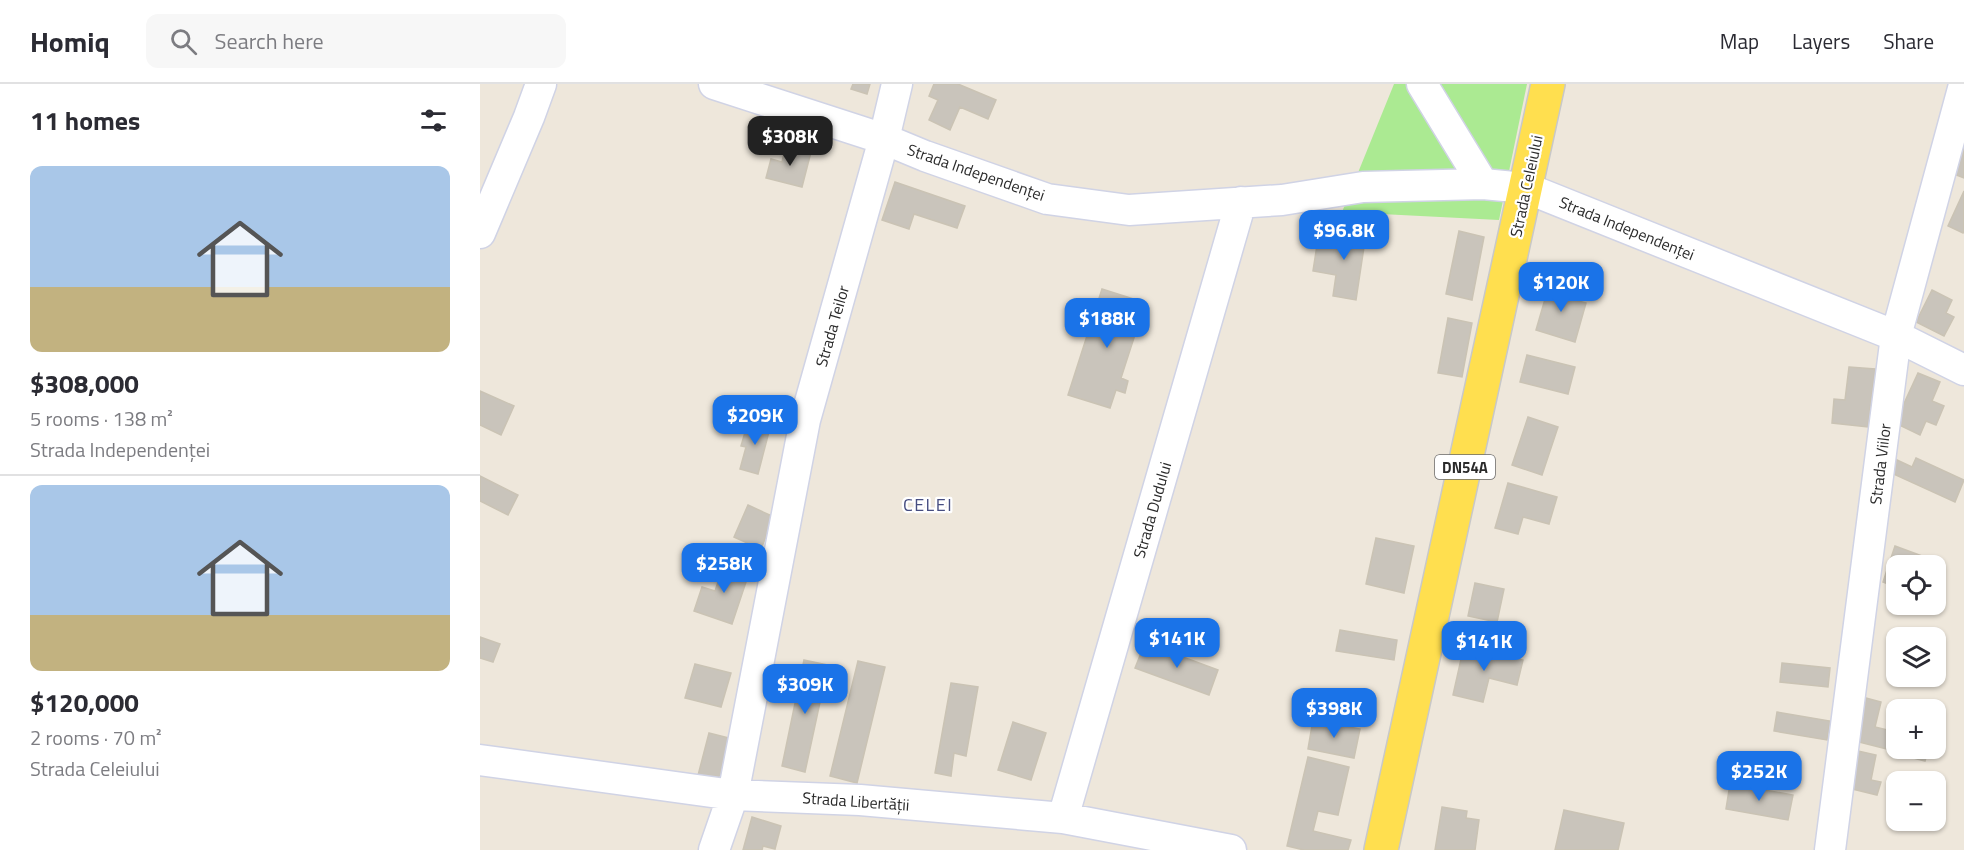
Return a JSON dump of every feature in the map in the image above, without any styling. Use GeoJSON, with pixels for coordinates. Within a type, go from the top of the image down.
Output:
{"type":"FeatureCollection","features":[{"type":"Feature","properties":{"kind":"main road","name":"Strada Celeiului"},"geometry":{"type":"LineString","coordinates":[[1381,850],[1548,84]]}},
{"type":"Feature","properties":{"kind":"street"},"geometry":{"type":"LineString","coordinates":[[480,233],[541,84]]}},
{"type":"Feature","properties":{"kind":"street","name":"Strada Independenței"},"geometry":{"type":"LineString","coordinates":[[714,84],[884,140],[1047,198],[1129,210],[1282,200],[1363,188],[1483,184],[1526,188],[1896,336],[1964,370]]}},
{"type":"Feature","properties":{"kind":"street","name":"Strada Teilor"},"geometry":{"type":"LineString","coordinates":[[714,850],[733,795],[805,420],[884,140],[897,84]]}},
{"type":"Feature","properties":{"kind":"street"},"geometry":{"type":"LineString","coordinates":[[1422,84],[1483,184]]}},
{"type":"Feature","properties":{"kind":"street","name":"Strada Viilor"},"geometry":{"type":"LineString","coordinates":[[1830,850],[1896,336],[1964,85]]}},
{"type":"Feature","properties":{"kind":"street","name":"Strada Dudului"},"geometry":{"type":"LineString","coordinates":[[1063,818],[1241,202]]}},
{"type":"Feature","properties":{"kind":"street","name":"Strada Libertății"},"geometry":{"type":"LineString","coordinates":[[480,760],[733,795],[860,800],[1063,818],[1231,850]]}},
{"type":"Feature","properties":{"kind":"green space"},"geometry":{"type":"Polygon","coordinates":[[[1394,84],[1527,84],[1499,220],[1342,212],[1394,84]]]}},
{"type":"Feature","properties":{"kind":"building"},"geometry":{"type":"Polygon","coordinates":[[[853,84],[870,84],[867,94],[851,89],[853,84]]]}},
{"type":"Feature","properties":{"kind":"building"},"geometry":{"type":"Polygon","coordinates":[[[934,84],[958,84],[996,100],[988,119],[960,107],[950,130],[929,120],[938,100],[929,96],[934,84]]]}},
{"type":"Feature","properties":{"kind":"building"},"geometry":{"type":"Polygon","coordinates":[[[1958,144],[1964,147],[1964,178],[1954,174],[1960,161],[1952,156],[1958,144]]]}},
{"type":"Feature","properties":{"kind":"building"},"geometry":{"type":"Polygon","coordinates":[[[786,145],[811,152],[802,187],[766,178],[771,159],[782,162],[786,145]]]}},
{"type":"Feature","properties":{"kind":"building"},"geometry":{"type":"Polygon","coordinates":[[[895,182],[965,206],[957,228],[914,214],[909,229],[882,220],[895,182]]]}},
{"type":"Feature","properties":{"kind":"building"},"geometry":{"type":"Polygon","coordinates":[[[1964,191],[1964,231],[1963,233],[1948,226],[1964,191]]]}},
{"type":"Feature","properties":{"kind":"building"},"geometry":{"type":"Polygon","coordinates":[[[1344,224],[1367,227],[1356,300],[1333,296],[1336,275],[1313,271],[1317,245],[1340,248],[1344,224]]]}},
{"type":"Feature","properties":{"kind":"building"},"geometry":{"type":"Polygon","coordinates":[[[1459,231],[1484,237],[1472,300],[1446,294],[1459,231]]]}},
{"type":"Feature","properties":{"kind":"building"},"geometry":{"type":"Polygon","coordinates":[[[1550,282],[1574,289],[1571,299],[1586,303],[1575,342],[1536,330],[1550,282]]]}},
{"type":"Feature","properties":{"kind":"building"},"geometry":{"type":"Polygon","coordinates":[[[1102,289],[1143,302],[1140,312],[1142,313],[1121,378],[1128,381],[1125,393],[1116,390],[1110,408],[1068,395],[1102,289]]]}},
{"type":"Feature","properties":{"kind":"building"},"geometry":{"type":"Polygon","coordinates":[[[1932,290],[1952,300],[1946,313],[1954,317],[1944,336],[1916,322],[1932,290]]]}},
{"type":"Feature","properties":{"kind":"building"},"geometry":{"type":"Polygon","coordinates":[[[1448,318],[1472,323],[1462,377],[1438,373],[1448,318]]]}},
{"type":"Feature","properties":{"kind":"building"},"geometry":{"type":"Polygon","coordinates":[[[1527,355],[1575,367],[1568,394],[1520,382],[1527,355]]]}},
{"type":"Feature","properties":{"kind":"building"},"geometry":{"type":"Polygon","coordinates":[[[1849,367],[1875,369],[1868,427],[1832,423],[1834,399],[1845,400],[1849,367]]]}},
{"type":"Feature","properties":{"kind":"building"},"geometry":{"type":"Polygon","coordinates":[[[1918,373],[1940,382],[1932,401],[1944,406],[1936,425],[1926,421],[1920,435],[1895,423],[1918,373]]]}},
{"type":"Feature","properties":{"kind":"building"},"geometry":{"type":"Polygon","coordinates":[[[480,391],[514,406],[501,435],[480,425],[480,391]]]}},
{"type":"Feature","properties":{"kind":"building"},"geometry":{"type":"Polygon","coordinates":[[[1528,417],[1558,427],[1542,475],[1512,465],[1528,417]]]}},
{"type":"Feature","properties":{"kind":"building"},"geometry":{"type":"Polygon","coordinates":[[[753,419],[771,424],[758,474],[740,469],[746,447],[741,446],[746,429],[750,430],[753,419]]]}},
{"type":"Feature","properties":{"kind":"building"},"geometry":{"type":"Polygon","coordinates":[[[1916,458],[1964,480],[1955,502],[1889,472],[1895,459],[1912,467],[1916,458]]]}},
{"type":"Feature","properties":{"kind":"building"},"geometry":{"type":"Polygon","coordinates":[[[480,476],[518,495],[508,515],[480,501],[480,476]]]}},
{"type":"Feature","properties":{"kind":"building"},"geometry":{"type":"Polygon","coordinates":[[[1508,483],[1557,497],[1549,524],[1523,517],[1518,534],[1495,528],[1508,483]]]}},
{"type":"Feature","properties":{"kind":"building"},"geometry":{"type":"Polygon","coordinates":[[[748,505],[774,517],[761,549],[734,537],[748,505]]]}},
{"type":"Feature","properties":{"kind":"building"},"geometry":{"type":"Polygon","coordinates":[[[1376,538],[1414,546],[1404,593],[1366,584],[1376,538]]]}},
{"type":"Feature","properties":{"kind":"building"},"geometry":{"type":"Polygon","coordinates":[[[1895,546],[1919,555],[1892,555],[1895,546]]]}},
{"type":"Feature","properties":{"kind":"building"},"geometry":{"type":"Polygon","coordinates":[[[725,561],[750,570],[732,624],[694,611],[702,587],[715,591],[725,561]]]}},
{"type":"Feature","properties":{"kind":"building"},"geometry":{"type":"Polygon","coordinates":[[[1475,583],[1504,589],[1497,622],[1468,616],[1475,583]]]}},
{"type":"Feature","properties":{"kind":"building"},"geometry":{"type":"Polygon","coordinates":[[[1340,630],[1397,640],[1394,660],[1336,651],[1340,630]]]}},
{"type":"Feature","properties":{"kind":"building"},"geometry":{"type":"Polygon","coordinates":[[[480,637],[500,644],[493,662],[480,658],[480,637]]]}},
{"type":"Feature","properties":{"kind":"building"},"geometry":{"type":"Polygon","coordinates":[[[1145,643],[1218,670],[1209,695],[1135,668],[1145,643]]]}},
{"type":"Feature","properties":{"kind":"building"},"geometry":{"type":"Polygon","coordinates":[[[1464,646],[1523,660],[1517,685],[1489,678],[1483,702],[1453,695],[1464,646]]]}},
{"type":"Feature","properties":{"kind":"building"},"geometry":{"type":"Polygon","coordinates":[[[804,660],[828,665],[805,772],[782,766],[804,660]]]}},
{"type":"Feature","properties":{"kind":"building"},"geometry":{"type":"Polygon","coordinates":[[[858,661],[885,667],[857,783],[830,776],[858,661]]]}},
{"type":"Feature","properties":{"kind":"building"},"geometry":{"type":"Polygon","coordinates":[[[1782,663],[1830,668],[1828,687],[1780,682],[1782,663]]]}},
{"type":"Feature","properties":{"kind":"building"},"geometry":{"type":"Polygon","coordinates":[[[695,664],[731,673],[721,707],[685,698],[695,664]]]}},
{"type":"Feature","properties":{"kind":"building"},"geometry":{"type":"Polygon","coordinates":[[[951,683],[978,687],[966,756],[954,753],[951,776],[935,773],[951,683]]]}},
{"type":"Feature","properties":{"kind":"building"},"geometry":{"type":"Polygon","coordinates":[[[1866,698],[1881,702],[1875,727],[1886,730],[1886,749],[1855,741],[1866,698]]]}},
{"type":"Feature","properties":{"kind":"building"},"geometry":{"type":"Polygon","coordinates":[[[1777,712],[1830,721],[1827,740],[1774,731],[1777,712]]]}},
{"type":"Feature","properties":{"kind":"building"},"geometry":{"type":"Polygon","coordinates":[[[1313,720],[1360,729],[1354,758],[1308,749],[1313,720]]]}},
{"type":"Feature","properties":{"kind":"building"},"geometry":{"type":"Polygon","coordinates":[[[1013,722],[1046,733],[1031,780],[998,770],[1013,722]]]}},
{"type":"Feature","properties":{"kind":"building"},"geometry":{"type":"Polygon","coordinates":[[[709,733],[733,739],[721,789],[696,783],[709,733]]]}},
{"type":"Feature","properties":{"kind":"building"},"geometry":{"type":"Polygon","coordinates":[[[1858,751],[1876,755],[1871,780],[1881,782],[1877,795],[1852,789],[1855,780],[1847,778],[1854,767],[1858,751]]]}},
{"type":"Feature","properties":{"kind":"building"},"geometry":{"type":"Polygon","coordinates":[[[1308,757],[1349,767],[1338,815],[1318,811],[1313,831],[1351,840],[1348,850],[1304,850],[1287,846],[1308,757]]]}},
{"type":"Feature","properties":{"kind":"building"},"geometry":{"type":"Polygon","coordinates":[[[1730,784],[1793,795],[1788,820],[1726,809],[1730,784]]]}},
{"type":"Feature","properties":{"kind":"building"},"geometry":{"type":"Polygon","coordinates":[[[1442,807],[1467,811],[1466,818],[1479,820],[1475,850],[1435,850],[1442,807]]]}},
{"type":"Feature","properties":{"kind":"building"},"geometry":{"type":"Polygon","coordinates":[[[1564,810],[1624,823],[1618,850],[1555,850],[1564,810]]]}},
{"type":"Feature","properties":{"kind":"building"},"geometry":{"type":"Polygon","coordinates":[[[752,817],[781,826],[775,849],[763,846],[762,850],[743,850],[752,817]]]}},
{"type":"Feature","properties":{"kind":"district","name":"CELEI"},"geometry":{"type":"Point","coordinates":[928,504]}}]}
